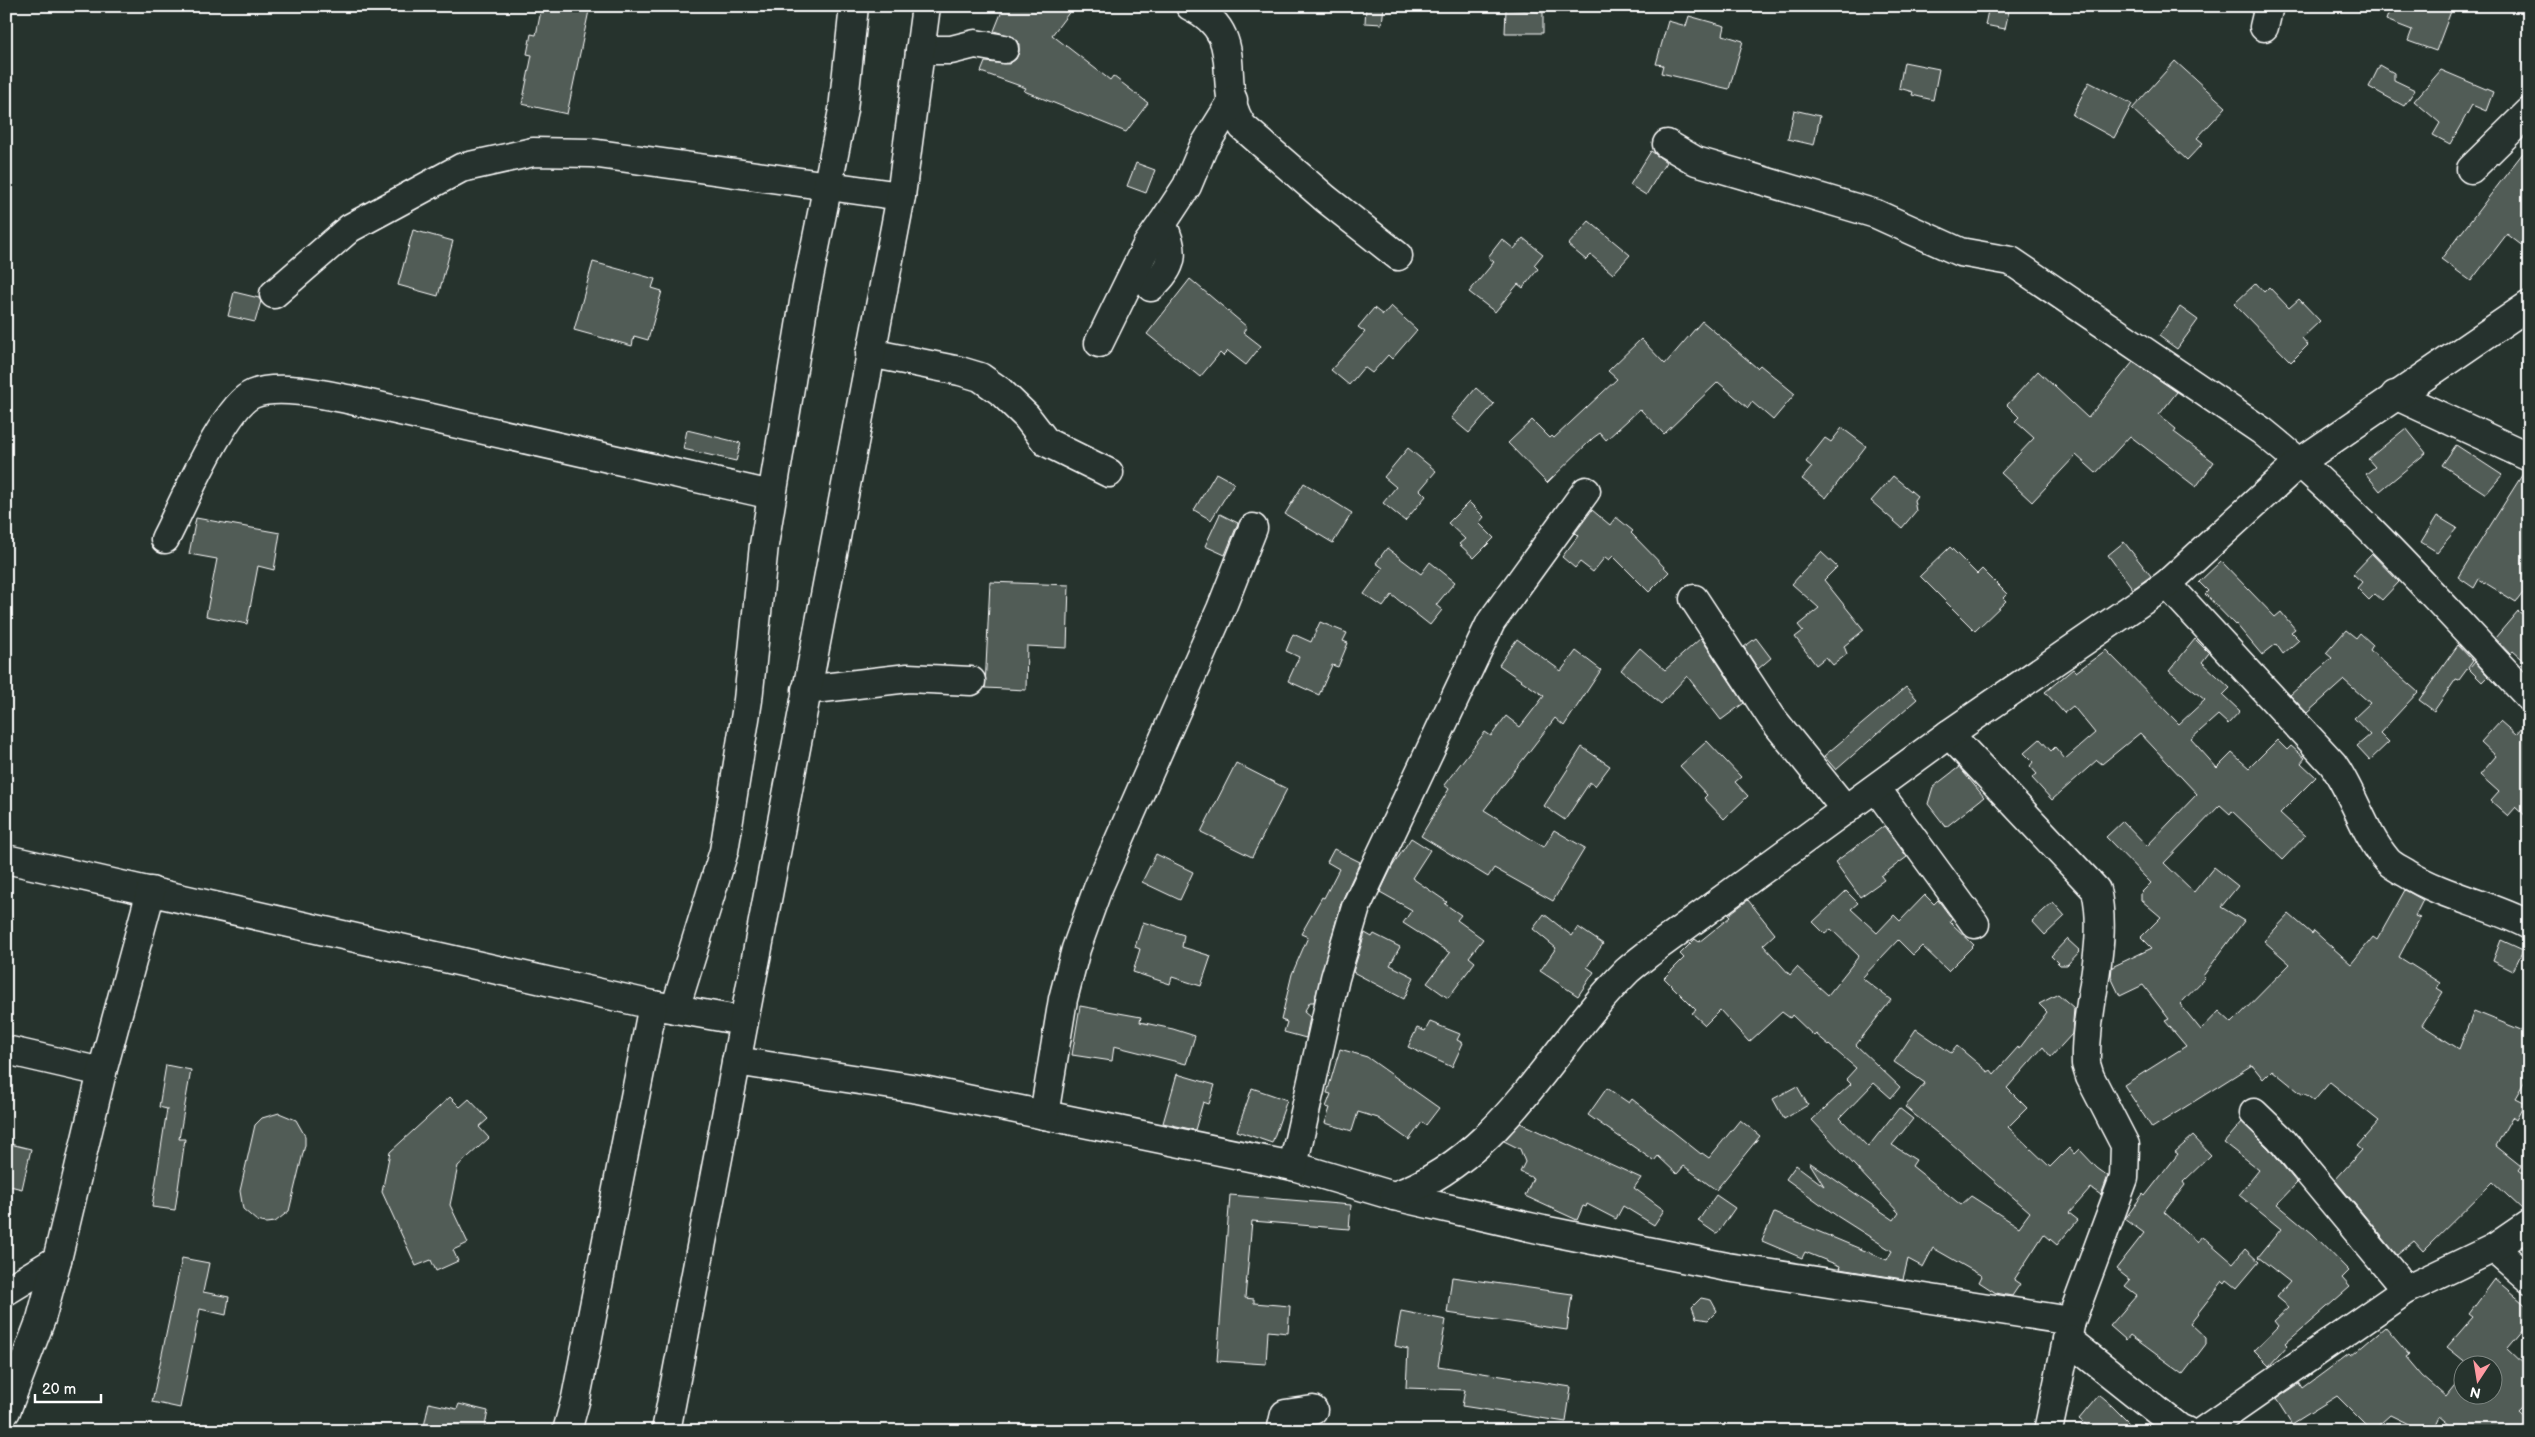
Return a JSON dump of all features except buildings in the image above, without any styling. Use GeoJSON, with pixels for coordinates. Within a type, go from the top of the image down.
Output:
{"type":"FeatureCollection","features":[{"type":"Feature","properties":{"kind":"main road"},"geometry":{"type":"LineString","coordinates":[[567,1431],[664,1007],[724,851],[748,700],[754,626],[772,495],[804,302],[843,110],[854,6]]}},
{"type":"Feature","properties":{"kind":"main road"},"geometry":{"type":"LineString","coordinates":[[666,1431],[900,196],[926,6]]}},
{"type":"Feature","properties":{"kind":"main road"},"geometry":{"type":"LineString","coordinates":[[1190,6],[1210,18],[1224,38],[1233,100],[1239,121],[1326,200],[1398,256]]}},
{"type":"Feature","properties":{"kind":"main road"},"geometry":{"type":"LineString","coordinates":[[920,50],[952,50],[975,44],[1004,49]]}},
{"type":"Feature","properties":{"kind":"main road"},"geometry":{"type":"LineString","coordinates":[[1099,343],[1146,245],[1187,186],[1203,148],[1233,100]]}},
{"type":"Feature","properties":{"kind":"main road"},"geometry":{"type":"LineString","coordinates":[[2471,169],[2529,112]]}},
{"type":"Feature","properties":{"kind":"main road"},"geometry":{"type":"LineString","coordinates":[[1667,144],[1696,161],[1876,214],[1960,252],[2011,261],[2239,415],[2300,462],[2419,581],[2529,697]]}},
{"type":"Feature","properties":{"kind":"main road"},"geometry":{"type":"LineString","coordinates":[[274,294],[350,228],[461,168],[525,154],[591,153],[900,196]]}},
{"type":"Feature","properties":{"kind":"main road"},"geometry":{"type":"LineString","coordinates":[[1151,287],[1164,275],[1172,261],[1170,239],[1162,224]]}},
{"type":"Feature","properties":{"kind":"main road"},"geometry":{"type":"LineString","coordinates":[[1394,1196],[1420,1187],[1480,1145],[1542,1075],[1627,971],[1657,947],[1949,734],[2168,584],[2300,462],[2395,395],[2529,305]]}},
{"type":"Feature","properties":{"kind":"main road"},"geometry":{"type":"LineString","coordinates":[[870,353],[960,371],[980,378],[1000,391],[1026,416],[1046,442],[1109,473]]}},
{"type":"Feature","properties":{"kind":"main road"},"geometry":{"type":"LineString","coordinates":[[165,539],[232,411],[253,394],[286,389],[310,391],[347,399],[772,495]]}},
{"type":"Feature","properties":{"kind":"main road"},"geometry":{"type":"LineString","coordinates":[[2395,395],[2529,456]]}},
{"type":"Feature","properties":{"kind":"main road"},"geometry":{"type":"LineString","coordinates":[[1293,1166],[1335,978],[1356,907],[1491,622],[1586,491]]}},
{"type":"Feature","properties":{"kind":"main road"},"geometry":{"type":"LineString","coordinates":[[1044,1115],[1063,999],[1085,923],[1098,888],[1221,609],[1253,528]]}},
{"type":"Feature","properties":{"kind":"main road"},"geometry":{"type":"LineString","coordinates":[[2168,584],[2333,764],[2376,844],[2388,862],[2418,881],[2452,897],[2529,925]]}},
{"type":"Feature","properties":{"kind":"main road"},"geometry":{"type":"LineString","coordinates":[[1694,599],[1772,718],[1846,810]]}},
{"type":"Feature","properties":{"kind":"main road"},"geometry":{"type":"LineString","coordinates":[[806,690],[908,678],[971,681]]}},
{"type":"Feature","properties":{"kind":"main road"},"geometry":{"type":"LineString","coordinates":[[1949,734],[2096,890],[2098,900],[2099,923],[2086,1064],[2090,1077],[2125,1145],[2124,1178],[2069,1330],[2048,1431]]}},
{"type":"Feature","properties":{"kind":"main road"},"geometry":{"type":"LineString","coordinates":[[1876,788],[1975,924]]}},
{"type":"Feature","properties":{"kind":"main road"},"geometry":{"type":"LineString","coordinates":[[6,860],[664,1007],[743,1021]]}},
{"type":"Feature","properties":{"kind":"main road"},"geometry":{"type":"LineString","coordinates":[[6,1411],[41,1319],[58,1260],[102,1072],[151,891]]}},
{"type":"Feature","properties":{"kind":"main road"},"geometry":{"type":"LineString","coordinates":[[6,1050],[102,1072]]}},
{"type":"Feature","properties":{"kind":"main road"},"geometry":{"type":"LineString","coordinates":[[736,1061],[918,1089],[1293,1166],[1394,1196],[1543,1230],[1727,1267],[2069,1330],[2118,1381],[2179,1428],[2186,1431]]}},
{"type":"Feature","properties":{"kind":"main road"},"geometry":{"type":"LineString","coordinates":[[2254,1113],[2280,1138],[2406,1290]]}},
{"type":"Feature","properties":{"kind":"main road"},"geometry":{"type":"LineString","coordinates":[[2203,1431],[2406,1290],[2494,1248],[2529,1224]]}},
{"type":"Feature","properties":{"kind":"main road"},"geometry":{"type":"LineString","coordinates":[[2494,1248],[2529,1279]]}},
{"type":"Feature","properties":{"kind":"main road"},"geometry":{"type":"LineString","coordinates":[[6,1291],[58,1260]]}},
{"type":"Feature","properties":{"kind":"main road"},"geometry":{"type":"LineString","coordinates":[[1281,1431],[1285,1414],[1313,1410]]}}]}
